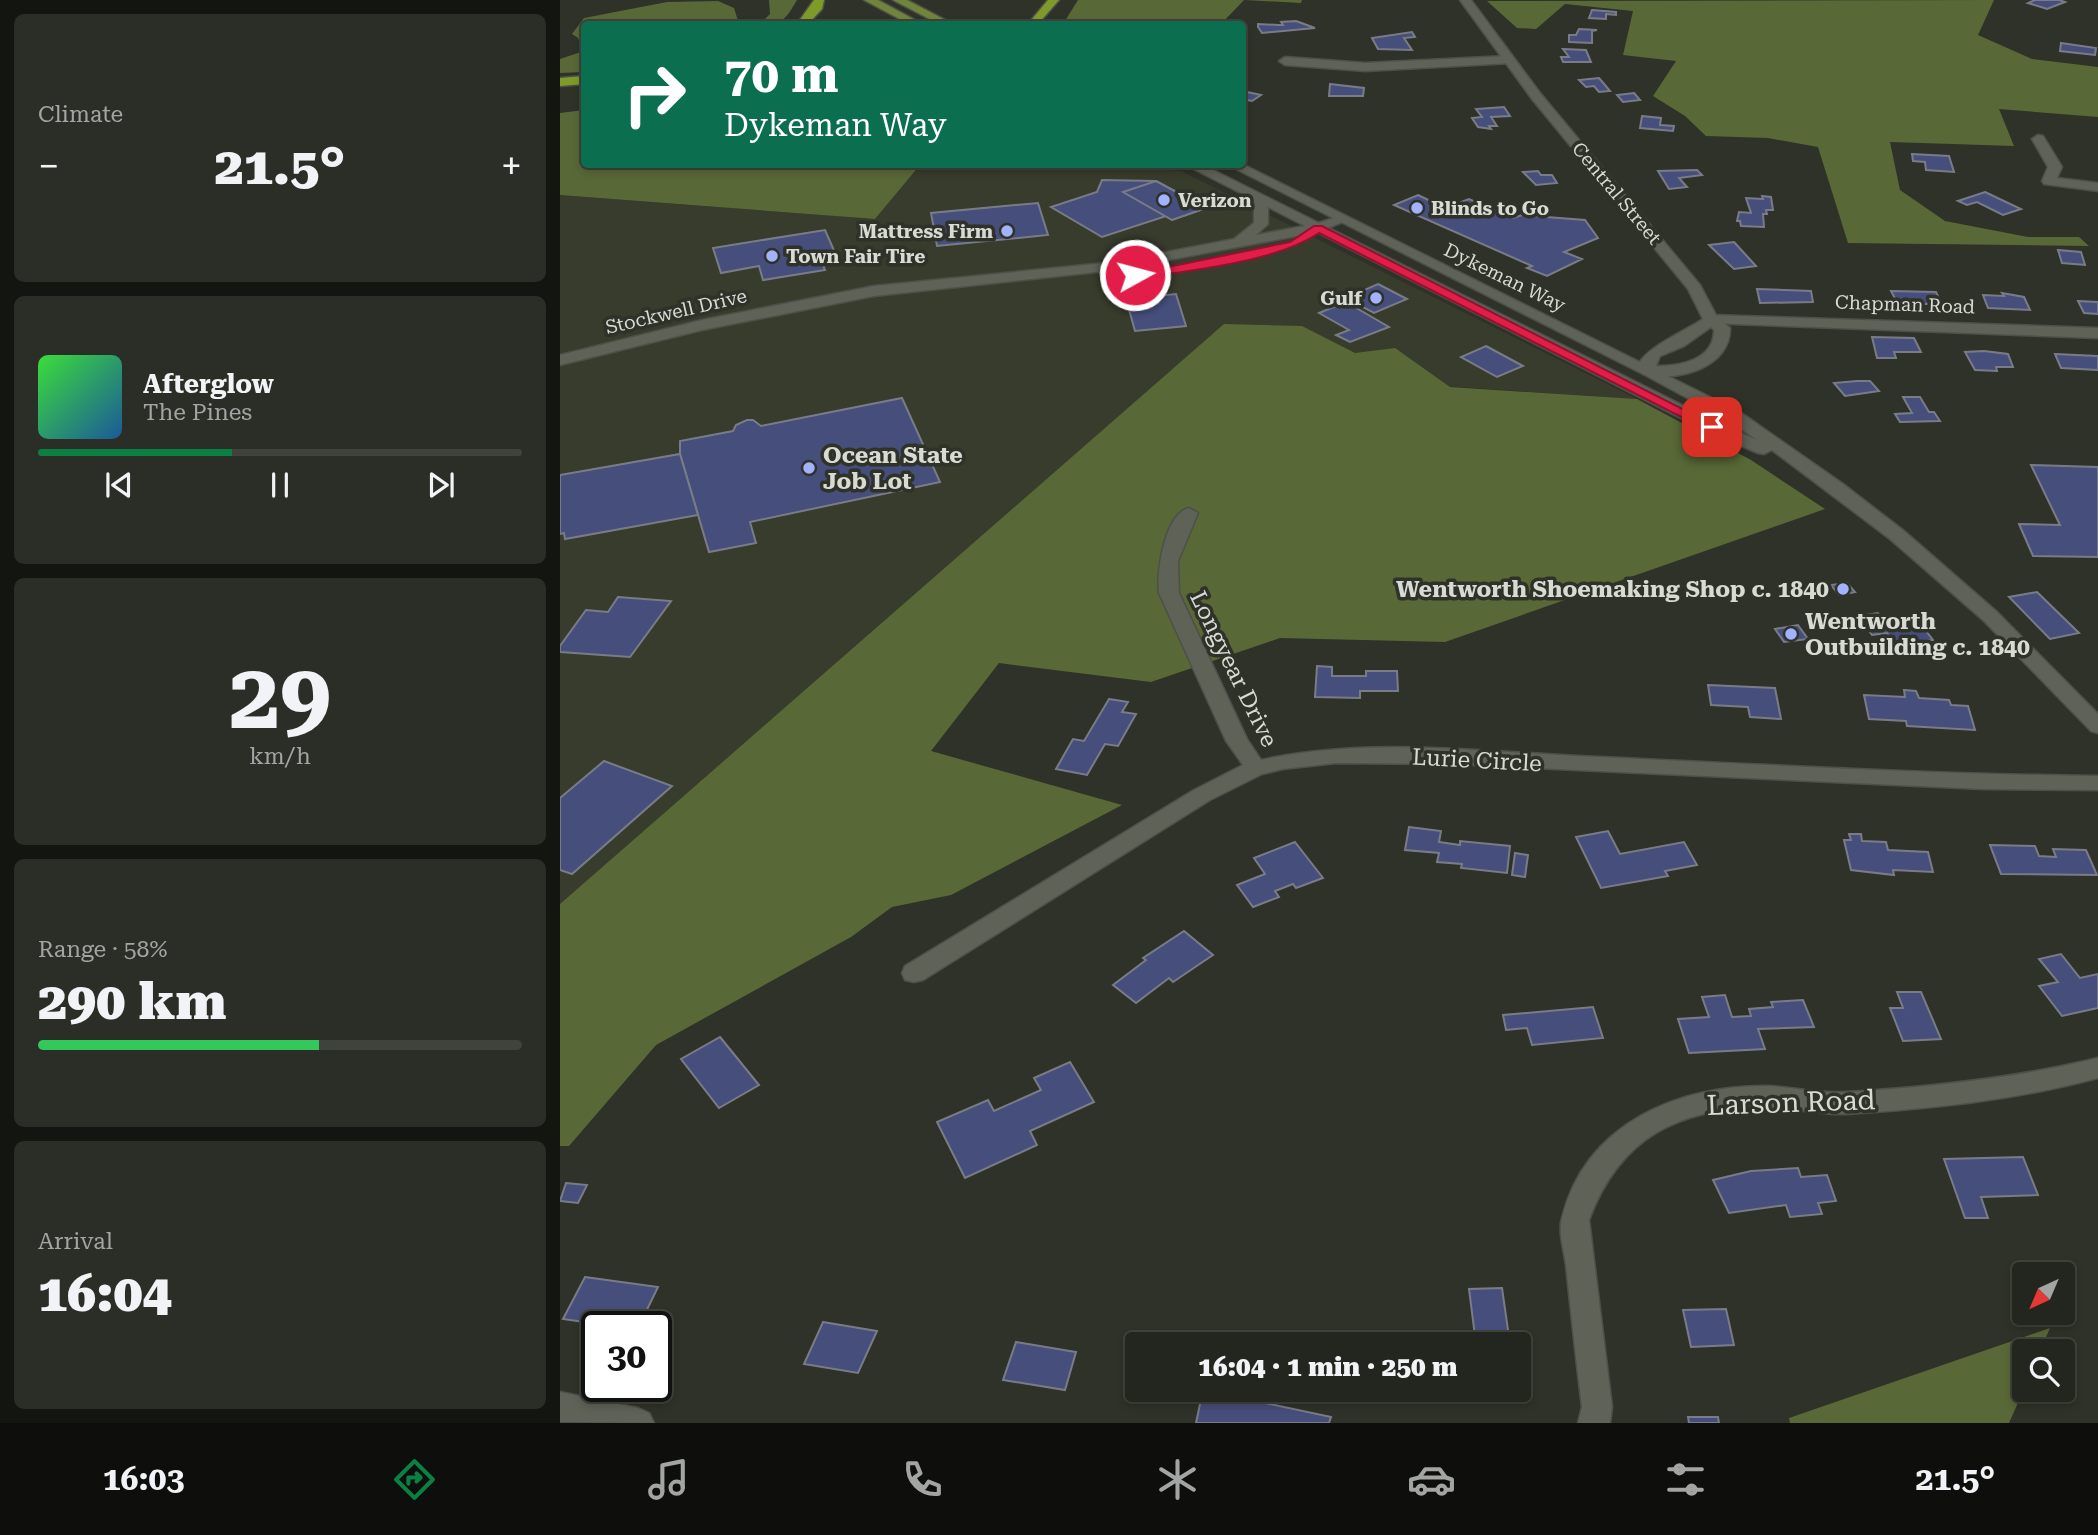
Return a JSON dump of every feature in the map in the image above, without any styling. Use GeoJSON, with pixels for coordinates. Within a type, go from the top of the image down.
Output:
{"type":"FeatureCollection","features":[{"type":"Feature","properties":{"kind":"highway"},"geometry":{"type":"LineString","coordinates":[[805,21],[816,9],[819,0]]}},
{"type":"Feature","properties":{"kind":"highway"},"geometry":{"type":"LineString","coordinates":[[1035,21],[1054,0]]}},
{"type":"Feature","properties":{"kind":"highway"},"geometry":{"type":"LineString","coordinates":[[560,82],[581,80]]}},
{"type":"Feature","properties":{"kind":"highway"},"geometry":{"type":"LineString","coordinates":[[560,89],[581,87]]}},
{"type":"Feature","properties":{"kind":"main road"},"geometry":{"type":"LineString","coordinates":[[869,0],[910,21]]}},
{"type":"Feature","properties":{"kind":"main road"},"geometry":{"type":"LineString","coordinates":[[898,0],[941,21]]}},
{"type":"Feature","properties":{"kind":"street","name":"Central Street"},"geometry":{"type":"LineString","coordinates":[[1465,0],[1508,60],[1695,288],[1711,320],[1717,323],[1723,333],[1720,344],[1709,357],[1679,371],[1649,371]]}},
{"type":"Feature","properties":{"kind":"street"},"geometry":{"type":"LineString","coordinates":[[1285,61],[1366,67],[1508,60]]}},
{"type":"Feature","properties":{"kind":"street"},"geometry":{"type":"LineString","coordinates":[[2038,139],[2055,167],[2049,181],[2098,187]]}},
{"type":"Feature","properties":{"kind":"street","name":"Dykeman Way"},"geometry":{"type":"LineString","coordinates":[[1198,168],[1626,382]]}},
{"type":"Feature","properties":{"kind":"street","name":"Dykeman Way"},"geometry":{"type":"LineString","coordinates":[[1240,168],[1649,371]]}},
{"type":"Feature","properties":{"kind":"street"},"geometry":{"type":"LineString","coordinates":[[1238,243],[1261,224],[1261,201]]}},
{"type":"Feature","properties":{"kind":"street","name":"Stockwell Drive"},"geometry":{"type":"LineString","coordinates":[[560,360],[702,325],[874,291],[1115,266],[1318,228],[1343,219]]}},
{"type":"Feature","properties":{"kind":"street","name":"Stockwell Drive"},"geometry":{"type":"LineString","coordinates":[[801,307],[850,305],[1170,271],[1294,244],[1318,228]]}},
{"type":"Feature","properties":{"kind":"street"},"geometry":{"type":"LineString","coordinates":[[1711,320],[1678,343],[1654,353],[1647,363],[1649,371],[1734,416],[1798,464],[1859,503],[1990,616],[2098,726]]}},
{"type":"Feature","properties":{"kind":"street","name":"Chapman Road"},"geometry":{"type":"LineString","coordinates":[[1711,320],[2098,333]]}},
{"type":"Feature","properties":{"kind":"street"},"geometry":{"type":"LineString","coordinates":[[1626,382],[1649,371]]}},
{"type":"Feature","properties":{"kind":"street"},"geometry":{"type":"LineString","coordinates":[[1626,382],[1712,427],[1798,464]]}},
{"type":"Feature","properties":{"kind":"street","name":"Longyear Drive"},"geometry":{"type":"LineString","coordinates":[[1189,513],[1169,552],[1166,579],[1169,593],[1237,741],[1256,768]]}},
{"type":"Feature","properties":{"kind":"street","name":"Lurie Circle"},"geometry":{"type":"LineString","coordinates":[[915,973],[1202,796],[1256,768],[1336,757],[1406,756],[1970,782],[2098,783]]}},
{"type":"Feature","properties":{"kind":"street","name":"Larson Road"},"geometry":{"type":"LineString","coordinates":[[1594,1423],[1597,1407],[1575,1220],[1581,1196],[1594,1174],[1609,1153],[1643,1123],[1670,1110],[1699,1103],[1765,1097],[1842,1104],[2031,1085],[2098,1068]]}},
{"type":"Feature","properties":{"kind":"street"},"geometry":{"type":"LineString","coordinates":[[560,1407],[638,1423]]}},
{"type":"Feature","properties":{"kind":"shaded area"},"geometry":{"type":"Polygon","coordinates":[[[918,168],[1139,168],[1181,171],[1637,399],[1174,368],[560,904],[560,195],[875,219],[918,168]]]}},
{"type":"Feature","properties":{"kind":"green space"},"geometry":{"type":"Polygon","coordinates":[[[769,0],[797,0],[783,20],[763,21],[770,14],[769,0]]]}},
{"type":"Feature","properties":{"kind":"green space"},"geometry":{"type":"Polygon","coordinates":[[[1078,0],[1244,0],[1224,21],[1065,21],[1078,0]]]}},
{"type":"Feature","properties":{"kind":"green space"},"geometry":{"type":"Polygon","coordinates":[[[1244,0],[1302,0],[1301,3],[1244,0]]]}},
{"type":"Feature","properties":{"kind":"green space"},"geometry":{"type":"Polygon","coordinates":[[[1994,0],[1978,35],[2032,59],[2098,67],[2098,117],[1999,109],[2014,146],[1890,142],[1900,190],[1945,221],[2028,237],[2079,237],[2089,246],[1848,243],[1818,147],[1768,138],[1706,136],[1685,116],[1653,96],[1676,61],[1623,55],[1633,11],[1565,4],[1536,29],[1517,28],[1487,1],[1994,0]]]}},
{"type":"Feature","properties":{"kind":"green space"},"geometry":{"type":"Polygon","coordinates":[[[718,1],[734,8],[738,21],[582,21],[584,18],[667,2],[718,1]]]}},
{"type":"Feature","properties":{"kind":"green space"},"geometry":{"type":"Polygon","coordinates":[[[581,22],[581,44],[572,34],[581,22]]]}},
{"type":"Feature","properties":{"kind":"green space"},"geometry":{"type":"Polygon","coordinates":[[[581,52],[581,72],[560,73],[560,59],[581,52]]]}},
{"type":"Feature","properties":{"kind":"green space"},"geometry":{"type":"Polygon","coordinates":[[[581,110],[581,168],[918,168],[875,219],[560,195],[560,113],[581,110]]]}},
{"type":"Feature","properties":{"kind":"green space"},"geometry":{"type":"Polygon","coordinates":[[[1224,324],[1302,326],[1355,353],[1395,348],[1450,387],[1637,399],[1751,460],[1825,509],[1445,642],[1280,638],[1151,682],[999,663],[931,751],[1122,805],[951,895],[892,907],[851,937],[656,1045],[569,1146],[560,1146],[560,904],[1224,324]]]}},
{"type":"Feature","properties":{"kind":"green space"},"geometry":{"type":"Polygon","coordinates":[[[2050,1328],[2045,1339],[2018,1339],[2050,1328]]]}},
{"type":"Feature","properties":{"kind":"green space"},"geometry":{"type":"Polygon","coordinates":[[[2012,1341],[2012,1402],[2018,1402],[2009,1423],[1790,1423],[1789,1418],[2012,1341]]]}},
{"type":"Feature","properties":{"kind":"building"},"geometry":{"type":"Polygon","coordinates":[[[2035,0],[2065,2],[2047,9],[2028,3],[2035,0]]]}},
{"type":"Feature","properties":{"kind":"building"},"geometry":{"type":"Polygon","coordinates":[[[1592,10],[1616,12],[1616,15],[1606,14],[1606,19],[1589,18],[1592,10]]]}},
{"type":"Feature","properties":{"kind":"building"},"geometry":{"type":"Polygon","coordinates":[[[1296,21],[1315,28],[1262,33],[1258,27],[1258,24],[1283,25],[1281,22],[1296,21]]]}},
{"type":"Feature","properties":{"kind":"building"},"geometry":{"type":"Polygon","coordinates":[[[1579,29],[1597,30],[1592,31],[1592,43],[1569,42],[1569,35],[1576,35],[1579,29]]]}},
{"type":"Feature","properties":{"kind":"building"},"geometry":{"type":"Polygon","coordinates":[[[1412,32],[1415,37],[1404,38],[1412,50],[1378,49],[1372,38],[1412,32]]]}},
{"type":"Feature","properties":{"kind":"building"},"geometry":{"type":"Polygon","coordinates":[[[2061,43],[2096,48],[2095,55],[2060,51],[2061,43]]]}},
{"type":"Feature","properties":{"kind":"building"},"geometry":{"type":"Polygon","coordinates":[[[1563,49],[1586,50],[1591,62],[1563,62],[1561,57],[1569,57],[1563,49]]]}},
{"type":"Feature","properties":{"kind":"building"},"geometry":{"type":"Polygon","coordinates":[[[1599,78],[1610,91],[1599,92],[1594,86],[1586,87],[1579,80],[1599,78]]]}},
{"type":"Feature","properties":{"kind":"building"},"geometry":{"type":"Polygon","coordinates":[[[1330,84],[1364,88],[1363,96],[1329,96],[1330,84]]]}},
{"type":"Feature","properties":{"kind":"building"},"geometry":{"type":"Polygon","coordinates":[[[1246,92],[1261,95],[1252,101],[1246,100],[1246,92]]]}},
{"type":"Feature","properties":{"kind":"building"},"geometry":{"type":"Polygon","coordinates":[[[1634,93],[1640,100],[1623,102],[1617,95],[1634,93]]]}},
{"type":"Feature","properties":{"kind":"building"},"geometry":{"type":"Polygon","coordinates":[[[1504,107],[1510,116],[1491,117],[1497,126],[1489,126],[1491,129],[1478,127],[1472,118],[1482,117],[1476,109],[1504,107]]]}},
{"type":"Feature","properties":{"kind":"building"},"geometry":{"type":"Polygon","coordinates":[[[1642,116],[1661,118],[1660,125],[1674,126],[1673,131],[1640,128],[1642,116]]]}},
{"type":"Feature","properties":{"kind":"building"},"geometry":{"type":"Polygon","coordinates":[[[1912,154],[1949,156],[1954,172],[1926,170],[1925,162],[1913,161],[1912,154]]]}},
{"type":"Feature","properties":{"kind":"building"},"geometry":{"type":"Polygon","coordinates":[[[1697,170],[1702,175],[1679,178],[1687,187],[1669,189],[1658,171],[1697,170]]]}},
{"type":"Feature","properties":{"kind":"building"},"geometry":{"type":"Polygon","coordinates":[[[1538,171],[1541,175],[1552,175],[1557,183],[1536,185],[1523,172],[1538,171]]]}},
{"type":"Feature","properties":{"kind":"building"},"geometry":{"type":"Polygon","coordinates":[[[1102,180],[1156,181],[1206,208],[1172,220],[1166,216],[1102,237],[1051,207],[1097,192],[1102,180]]]}},
{"type":"Feature","properties":{"kind":"building","name":"Verizon"},"geometry":{"type":"Polygon","coordinates":[[[1156,181],[1206,208],[1172,220],[1123,192],[1156,181]]]}},
{"type":"Feature","properties":{"kind":"building"},"geometry":{"type":"Polygon","coordinates":[[[1985,192],[2021,209],[2003,215],[1977,202],[1967,205],[1958,201],[1985,192]]]}},
{"type":"Feature","properties":{"kind":"building"},"geometry":{"type":"Polygon","coordinates":[[[1418,195],[1445,208],[1469,199],[1513,218],[1522,215],[1585,220],[1598,238],[1564,252],[1582,259],[1547,276],[1527,268],[1532,266],[1394,205],[1418,195]]]}},
{"type":"Feature","properties":{"kind":"building"},"geometry":{"type":"Polygon","coordinates":[[[1762,196],[1771,197],[1773,210],[1766,210],[1767,214],[1763,214],[1764,227],[1741,226],[1740,221],[1737,221],[1739,212],[1751,213],[1746,198],[1763,199],[1762,196]]]}},
{"type":"Feature","properties":{"kind":"building"},"geometry":{"type":"Polygon","coordinates":[[[1038,203],[1048,235],[937,246],[931,213],[1038,203]]]}},
{"type":"Feature","properties":{"kind":"building","name":"Town Fair Tire"},"geometry":{"type":"Polygon","coordinates":[[[825,230],[836,255],[820,258],[825,270],[763,280],[759,266],[721,273],[713,248],[825,230]]]}},
{"type":"Feature","properties":{"kind":"building"},"geometry":{"type":"Polygon","coordinates":[[[1734,242],[1756,266],[1734,269],[1709,245],[1734,242]]]}},
{"type":"Feature","properties":{"kind":"building"},"geometry":{"type":"Polygon","coordinates":[[[2058,250],[2081,252],[2085,265],[2062,263],[2058,250]]]}},
{"type":"Feature","properties":{"kind":"building","name":"Gulf"},"geometry":{"type":"Polygon","coordinates":[[[1378,284],[1407,299],[1374,313],[1346,298],[1378,284]]]}},
{"type":"Feature","properties":{"kind":"building"},"geometry":{"type":"Polygon","coordinates":[[[1757,289],[1811,291],[1813,302],[1760,303],[1757,289]]]}},
{"type":"Feature","properties":{"kind":"building"},"geometry":{"type":"Polygon","coordinates":[[[1891,291],[1936,292],[1942,304],[1898,304],[1891,291]]]}},
{"type":"Feature","properties":{"kind":"building"},"geometry":{"type":"Polygon","coordinates":[[[2002,293],[2024,297],[2030,310],[1988,308],[1983,295],[2004,296],[2002,293]]]}},
{"type":"Feature","properties":{"kind":"building"},"geometry":{"type":"Polygon","coordinates":[[[1176,294],[1186,326],[1135,331],[1126,299],[1176,294]]]}},
{"type":"Feature","properties":{"kind":"building"},"geometry":{"type":"Polygon","coordinates":[[[2078,301],[2098,302],[2098,314],[2084,313],[2078,301]]]}},
{"type":"Feature","properties":{"kind":"building"},"geometry":{"type":"Polygon","coordinates":[[[1346,302],[1389,327],[1350,342],[1336,335],[1349,330],[1319,313],[1346,302]]]}},
{"type":"Feature","properties":{"kind":"building"},"geometry":{"type":"Polygon","coordinates":[[[1872,337],[1914,338],[1921,352],[1894,352],[1896,358],[1877,358],[1872,337]]]}},
{"type":"Feature","properties":{"kind":"building"},"geometry":{"type":"Polygon","coordinates":[[[1486,346],[1523,366],[1497,377],[1461,357],[1486,346]]]}},
{"type":"Feature","properties":{"kind":"building"},"geometry":{"type":"Polygon","coordinates":[[[1965,352],[2008,354],[2013,367],[1996,367],[1997,371],[1975,370],[1965,352]]]}},
{"type":"Feature","properties":{"kind":"building"},"geometry":{"type":"Polygon","coordinates":[[[2055,354],[2098,356],[2098,370],[2061,368],[2055,354]]]}},
{"type":"Feature","properties":{"kind":"building"},"geometry":{"type":"Polygon","coordinates":[[[1870,381],[1879,391],[1845,396],[1834,383],[1870,381]]]}},
{"type":"Feature","properties":{"kind":"building"},"geometry":{"type":"Polygon","coordinates":[[[1903,397],[1920,397],[1929,412],[1934,412],[1940,421],[1900,422],[1895,414],[1912,413],[1903,397]]]}},
{"type":"Feature","properties":{"kind":"building","name":"Ocean State Job Lot"},"geometry":{"type":"Polygon","coordinates":[[[902,398],[940,482],[750,522],[756,543],[709,552],[680,454],[680,441],[733,431],[736,425],[747,420],[753,420],[761,426],[902,398]]]}},
{"type":"Feature","properties":{"kind":"building"},"geometry":{"type":"Polygon","coordinates":[[[680,454],[698,515],[565,539],[564,533],[560,534],[560,475],[680,454]]]}},
{"type":"Feature","properties":{"kind":"building"},"geometry":{"type":"Polygon","coordinates":[[[2031,465],[2098,467],[2098,557],[2033,556],[2019,524],[2060,525],[2031,465]]]}},
{"type":"Feature","properties":{"kind":"building","name":"Wentworth Shoemaking Shop c. 1840"},"geometry":{"type":"Polygon","coordinates":[[[1847,583],[1855,592],[1839,595],[1831,585],[1847,583]]]}},
{"type":"Feature","properties":{"kind":"building"},"geometry":{"type":"Polygon","coordinates":[[[2037,592],[2079,633],[2050,639],[2009,597],[2037,592]]]}},
{"type":"Feature","properties":{"kind":"building"},"geometry":{"type":"Polygon","coordinates":[[[618,597],[671,601],[630,657],[560,652],[560,646],[586,610],[608,612],[618,597]]]}},
{"type":"Feature","properties":{"kind":"building"},"geometry":{"type":"Polygon","coordinates":[[[1878,613],[1888,626],[1919,622],[1933,640],[1897,645],[1887,633],[1872,635],[1858,616],[1878,613]]]}},
{"type":"Feature","properties":{"kind":"building","name":"Wentworth Outbuilding c. 1840"},"geometry":{"type":"Polygon","coordinates":[[[1798,625],[1808,639],[1784,642],[1775,629],[1798,625]]]}},
{"type":"Feature","properties":{"kind":"building"},"geometry":{"type":"Polygon","coordinates":[[[1317,666],[1332,667],[1332,676],[1366,676],[1366,671],[1397,671],[1398,691],[1360,691],[1360,698],[1315,697],[1317,666]]]}},
{"type":"Feature","properties":{"kind":"building"},"geometry":{"type":"Polygon","coordinates":[[[1708,685],[1775,688],[1781,719],[1750,717],[1748,707],[1711,705],[1708,685]]]}},
{"type":"Feature","properties":{"kind":"building"},"geometry":{"type":"Polygon","coordinates":[[[1904,690],[1916,691],[1919,698],[1949,700],[1951,705],[1968,706],[1975,730],[1907,726],[1906,721],[1869,719],[1864,695],[1905,697],[1904,690]]]}},
{"type":"Feature","properties":{"kind":"building"},"geometry":{"type":"Polygon","coordinates":[[[1109,699],[1128,702],[1122,712],[1136,714],[1118,746],[1105,744],[1087,775],[1056,769],[1073,739],[1084,741],[1109,699]]]}},
{"type":"Feature","properties":{"kind":"building"},"geometry":{"type":"Polygon","coordinates":[[[604,761],[672,786],[572,874],[560,870],[560,798],[604,761]]]}},
{"type":"Feature","properties":{"kind":"building"},"geometry":{"type":"Polygon","coordinates":[[[1409,827],[1441,831],[1439,842],[1460,845],[1460,841],[1510,846],[1507,873],[1461,868],[1462,864],[1437,862],[1439,853],[1405,850],[1409,827]]]}},
{"type":"Feature","properties":{"kind":"building"},"geometry":{"type":"Polygon","coordinates":[[[1608,831],[1620,854],[1684,842],[1697,865],[1665,871],[1668,876],[1601,888],[1576,837],[1608,831]]]}},
{"type":"Feature","properties":{"kind":"building"},"geometry":{"type":"Polygon","coordinates":[[[1849,834],[1861,834],[1862,841],[1886,842],[1888,850],[1928,852],[1933,872],[1893,870],[1894,875],[1851,870],[1844,840],[1851,840],[1849,834]]]}},
{"type":"Feature","properties":{"kind":"building"},"geometry":{"type":"Polygon","coordinates":[[[1295,842],[1323,878],[1296,888],[1293,884],[1275,891],[1279,897],[1253,907],[1237,885],[1265,874],[1254,858],[1295,842]]]}},
{"type":"Feature","properties":{"kind":"building"},"geometry":{"type":"Polygon","coordinates":[[[1990,845],[2035,846],[2039,856],[2056,857],[2053,849],[2086,850],[2097,875],[2001,874],[1990,845]]]}},
{"type":"Feature","properties":{"kind":"building"},"geometry":{"type":"Polygon","coordinates":[[[1515,853],[1528,855],[1525,877],[1512,875],[1515,853]]]}},
{"type":"Feature","properties":{"kind":"building"},"geometry":{"type":"Polygon","coordinates":[[[1184,931],[1213,955],[1173,982],[1169,978],[1136,1003],[1113,985],[1146,960],[1143,958],[1184,931]]]}},
{"type":"Feature","properties":{"kind":"building"},"geometry":{"type":"Polygon","coordinates":[[[2061,954],[2080,978],[2098,974],[2098,1008],[2062,1016],[2039,986],[2058,982],[2039,959],[2061,954]]]}},
{"type":"Feature","properties":{"kind":"building"},"geometry":{"type":"Polygon","coordinates":[[[1897,992],[1921,992],[1941,1039],[1903,1041],[1890,1008],[1903,1008],[1897,992]]]}},
{"type":"Feature","properties":{"kind":"building"},"geometry":{"type":"Polygon","coordinates":[[[1725,995],[1732,1017],[1751,1016],[1749,1009],[1773,1007],[1771,1002],[1803,1000],[1814,1027],[1758,1029],[1765,1049],[1689,1053],[1678,1019],[1709,1017],[1702,997],[1725,995]]]}},
{"type":"Feature","properties":{"kind":"building"},"geometry":{"type":"Polygon","coordinates":[[[1593,1007],[1603,1038],[1532,1045],[1527,1028],[1506,1030],[1503,1015],[1593,1007]]]}},
{"type":"Feature","properties":{"kind":"building"},"geometry":{"type":"Polygon","coordinates":[[[720,1037],[759,1085],[719,1108],[681,1059],[720,1037]]]}},
{"type":"Feature","properties":{"kind":"building"},"geometry":{"type":"Polygon","coordinates":[[[1070,1062],[1094,1102],[1030,1131],[1037,1145],[965,1178],[937,1122],[988,1100],[994,1111],[1041,1090],[1034,1078],[1070,1062]]]}},
{"type":"Feature","properties":{"kind":"building"},"geometry":{"type":"Polygon","coordinates":[[[2023,1157],[2038,1195],[1981,1197],[1988,1218],[1965,1218],[1944,1159],[2023,1157]]]}},
{"type":"Feature","properties":{"kind":"building"},"geometry":{"type":"Polygon","coordinates":[[[1798,1168],[1801,1177],[1827,1175],[1836,1201],[1818,1203],[1822,1214],[1790,1217],[1786,1205],[1729,1213],[1713,1180],[1751,1171],[1798,1168]]]}},
{"type":"Feature","properties":{"kind":"building"},"geometry":{"type":"Polygon","coordinates":[[[566,1183],[587,1185],[578,1203],[560,1201],[566,1183]]]}},
{"type":"Feature","properties":{"kind":"building"},"geometry":{"type":"Polygon","coordinates":[[[585,1277],[658,1287],[646,1311],[581,1311],[581,1322],[563,1319],[585,1277]]]}},
{"type":"Feature","properties":{"kind":"building"},"geometry":{"type":"Polygon","coordinates":[[[1502,1288],[1508,1332],[1474,1332],[1469,1289],[1502,1288]]]}},
{"type":"Feature","properties":{"kind":"building"},"geometry":{"type":"Polygon","coordinates":[[[1726,1309],[1734,1345],[1691,1347],[1683,1310],[1726,1309]]]}},
{"type":"Feature","properties":{"kind":"building"},"geometry":{"type":"Polygon","coordinates":[[[823,1322],[877,1331],[858,1373],[804,1364],[823,1322]]]}},
{"type":"Feature","properties":{"kind":"building"},"geometry":{"type":"Polygon","coordinates":[[[1016,1342],[1076,1352],[1065,1390],[1003,1380],[1016,1342]]]}},
{"type":"Feature","properties":{"kind":"building"},"geometry":{"type":"Polygon","coordinates":[[[1200,1402],[1260,1402],[1331,1417],[1329,1423],[1196,1423],[1200,1402]]]}},
{"type":"Feature","properties":{"kind":"building"},"geometry":{"type":"Polygon","coordinates":[[[1688,1417],[1718,1417],[1719,1423],[1689,1423],[1688,1417]]]}},
{"type":"Feature","properties":{"kind":"place","name":"Verizon"},"geometry":{"type":"Point","coordinates":[1164,200]}},
{"type":"Feature","properties":{"kind":"place","name":"Blinds to Go"},"geometry":{"type":"Point","coordinates":[1417,208]}},
{"type":"Feature","properties":{"kind":"place","name":"Mattress Firm"},"geometry":{"type":"Point","coordinates":[1007,231]}},
{"type":"Feature","properties":{"kind":"place","name":"Town Fair Tire"},"geometry":{"type":"Point","coordinates":[772,256]}},
{"type":"Feature","properties":{"kind":"place","name":"Gulf"},"geometry":{"type":"Point","coordinates":[1376,298]}},
{"type":"Feature","properties":{"kind":"place","name":"Ocean State Job Lot"},"geometry":{"type":"Point","coordinates":[809,468]}},
{"type":"Feature","properties":{"kind":"place","name":"Wentworth Shoemaking Shop c. 1840"},"geometry":{"type":"Point","coordinates":[1843,589]}},
{"type":"Feature","properties":{"kind":"place","name":"Wentworth Outbuilding c. 1840"},"geometry":{"type":"Point","coordinates":[1791,634]}},
{"type":"Feature","properties":{"kind":"route"},"geometry":{"type":"LineString","coordinates":[[1135,275],[1199,266],[1294,244],[1315,233],[1318,228],[1712,427]]}}]}
